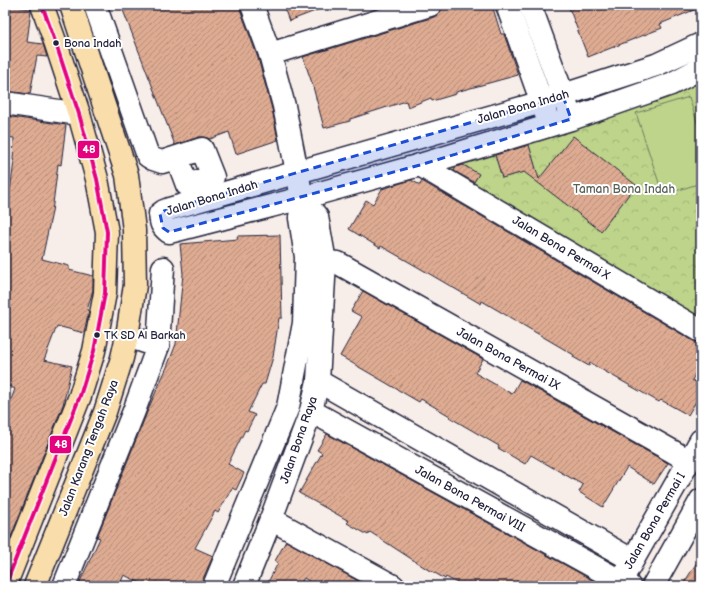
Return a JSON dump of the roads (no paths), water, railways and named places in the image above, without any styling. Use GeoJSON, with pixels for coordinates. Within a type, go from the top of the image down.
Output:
{"type":"FeatureCollection","features":[{"type":"Feature","properties":{"kind":"main road"},"geometry":{"type":"LineString","coordinates":[[5,586],[80,396],[94,351],[105,293],[107,232],[97,179],[79,114],[42,5]]}},
{"type":"Feature","properties":{"kind":"main road","name":"Jalan Karang Tengah Raya"},"geometry":{"type":"LineString","coordinates":[[35,586],[105,412],[122,358],[135,285],[134,230],[126,175],[82,35],[71,5]]}},
{"type":"Feature","properties":{"kind":"street"},"geometry":{"type":"LineString","coordinates":[[95,5],[148,156],[162,162],[177,158]]}},
{"type":"Feature","properties":{"kind":"street","name":"Jalan Bona Raya"},"geometry":{"type":"LineString","coordinates":[[214,586],[288,407],[304,323],[306,257],[300,218],[302,198],[284,106],[270,54],[252,5]]}},
{"type":"Feature","properties":{"kind":"street"},"geometry":{"type":"LineString","coordinates":[[270,54],[376,13],[430,5]]}},
{"type":"Feature","properties":{"kind":"street"},"geometry":{"type":"LineString","coordinates":[[507,5],[550,126]]}},
{"type":"Feature","properties":{"kind":"street"},"geometry":{"type":"LineString","coordinates":[[530,5],[571,119]]}},
{"type":"Feature","properties":{"kind":"street"},"geometry":{"type":"LineString","coordinates":[[56,44],[102,27]]}},
{"type":"Feature","properties":{"kind":"street","name":"Jalan Bona Indah"},"geometry":{"type":"LineString","coordinates":[[701,44],[656,66],[563,96],[170,208],[160,214],[161,222],[163,228],[169,232],[302,198],[420,165],[571,119],[670,84],[701,68]]}},
{"type":"Feature","properties":{"kind":"street"},"geometry":{"type":"LineString","coordinates":[[5,103],[79,114]]}},
{"type":"Feature","properties":{"kind":"street","name":"Jalan Bona Permai X"},"geometry":{"type":"LineString","coordinates":[[420,165],[701,331]]}},
{"type":"Feature","properties":{"kind":"street","name":"Jalan Bona Raya"},"geometry":{"type":"LineString","coordinates":[[244,586],[271,519],[311,411],[318,381],[325,262],[317,217],[302,198]]}},
{"type":"Feature","properties":{"kind":"street","name":"Jalan Bona Permai IX"},"geometry":{"type":"LineString","coordinates":[[325,262],[338,263],[689,461]]}},
{"type":"Feature","properties":{"kind":"street"},"geometry":{"type":"LineString","coordinates":[[64,586],[134,411],[158,346],[163,268]]}},
{"type":"Feature","properties":{"kind":"street"},"geometry":{"type":"LineString","coordinates":[[127,336],[158,346]]}},
{"type":"Feature","properties":{"kind":"street"},"geometry":{"type":"LineString","coordinates":[[318,381],[632,560]]}},
{"type":"Feature","properties":{"kind":"street","name":"Jalan Bona Permai VIII"},"geometry":{"type":"LineString","coordinates":[[311,411],[625,583]]}},
{"type":"Feature","properties":{"kind":"street","name":"Jalan Bona Permai I"},"geometry":{"type":"LineString","coordinates":[[625,583],[632,560],[701,440]]}},
{"type":"Feature","properties":{"kind":"street"},"geometry":{"type":"LineString","coordinates":[[652,586],[701,500]]}},
{"type":"Feature","properties":{"kind":"street"},"geometry":{"type":"LineString","coordinates":[[271,519],[393,586]]}},
{"type":"Feature","properties":{"kind":"place","name":"Bona Indah"},"geometry":{"type":"Point","coordinates":[56,43]}},
{"type":"Feature","properties":{"kind":"place","name":"TK SD Al Barkah"},"geometry":{"type":"Point","coordinates":[97,335]}},
{"type":"Feature","properties":{"kind":"park label","name":"Taman Bona Indah"},"geometry":{"type":"Point","coordinates":[624,189]}}]}
